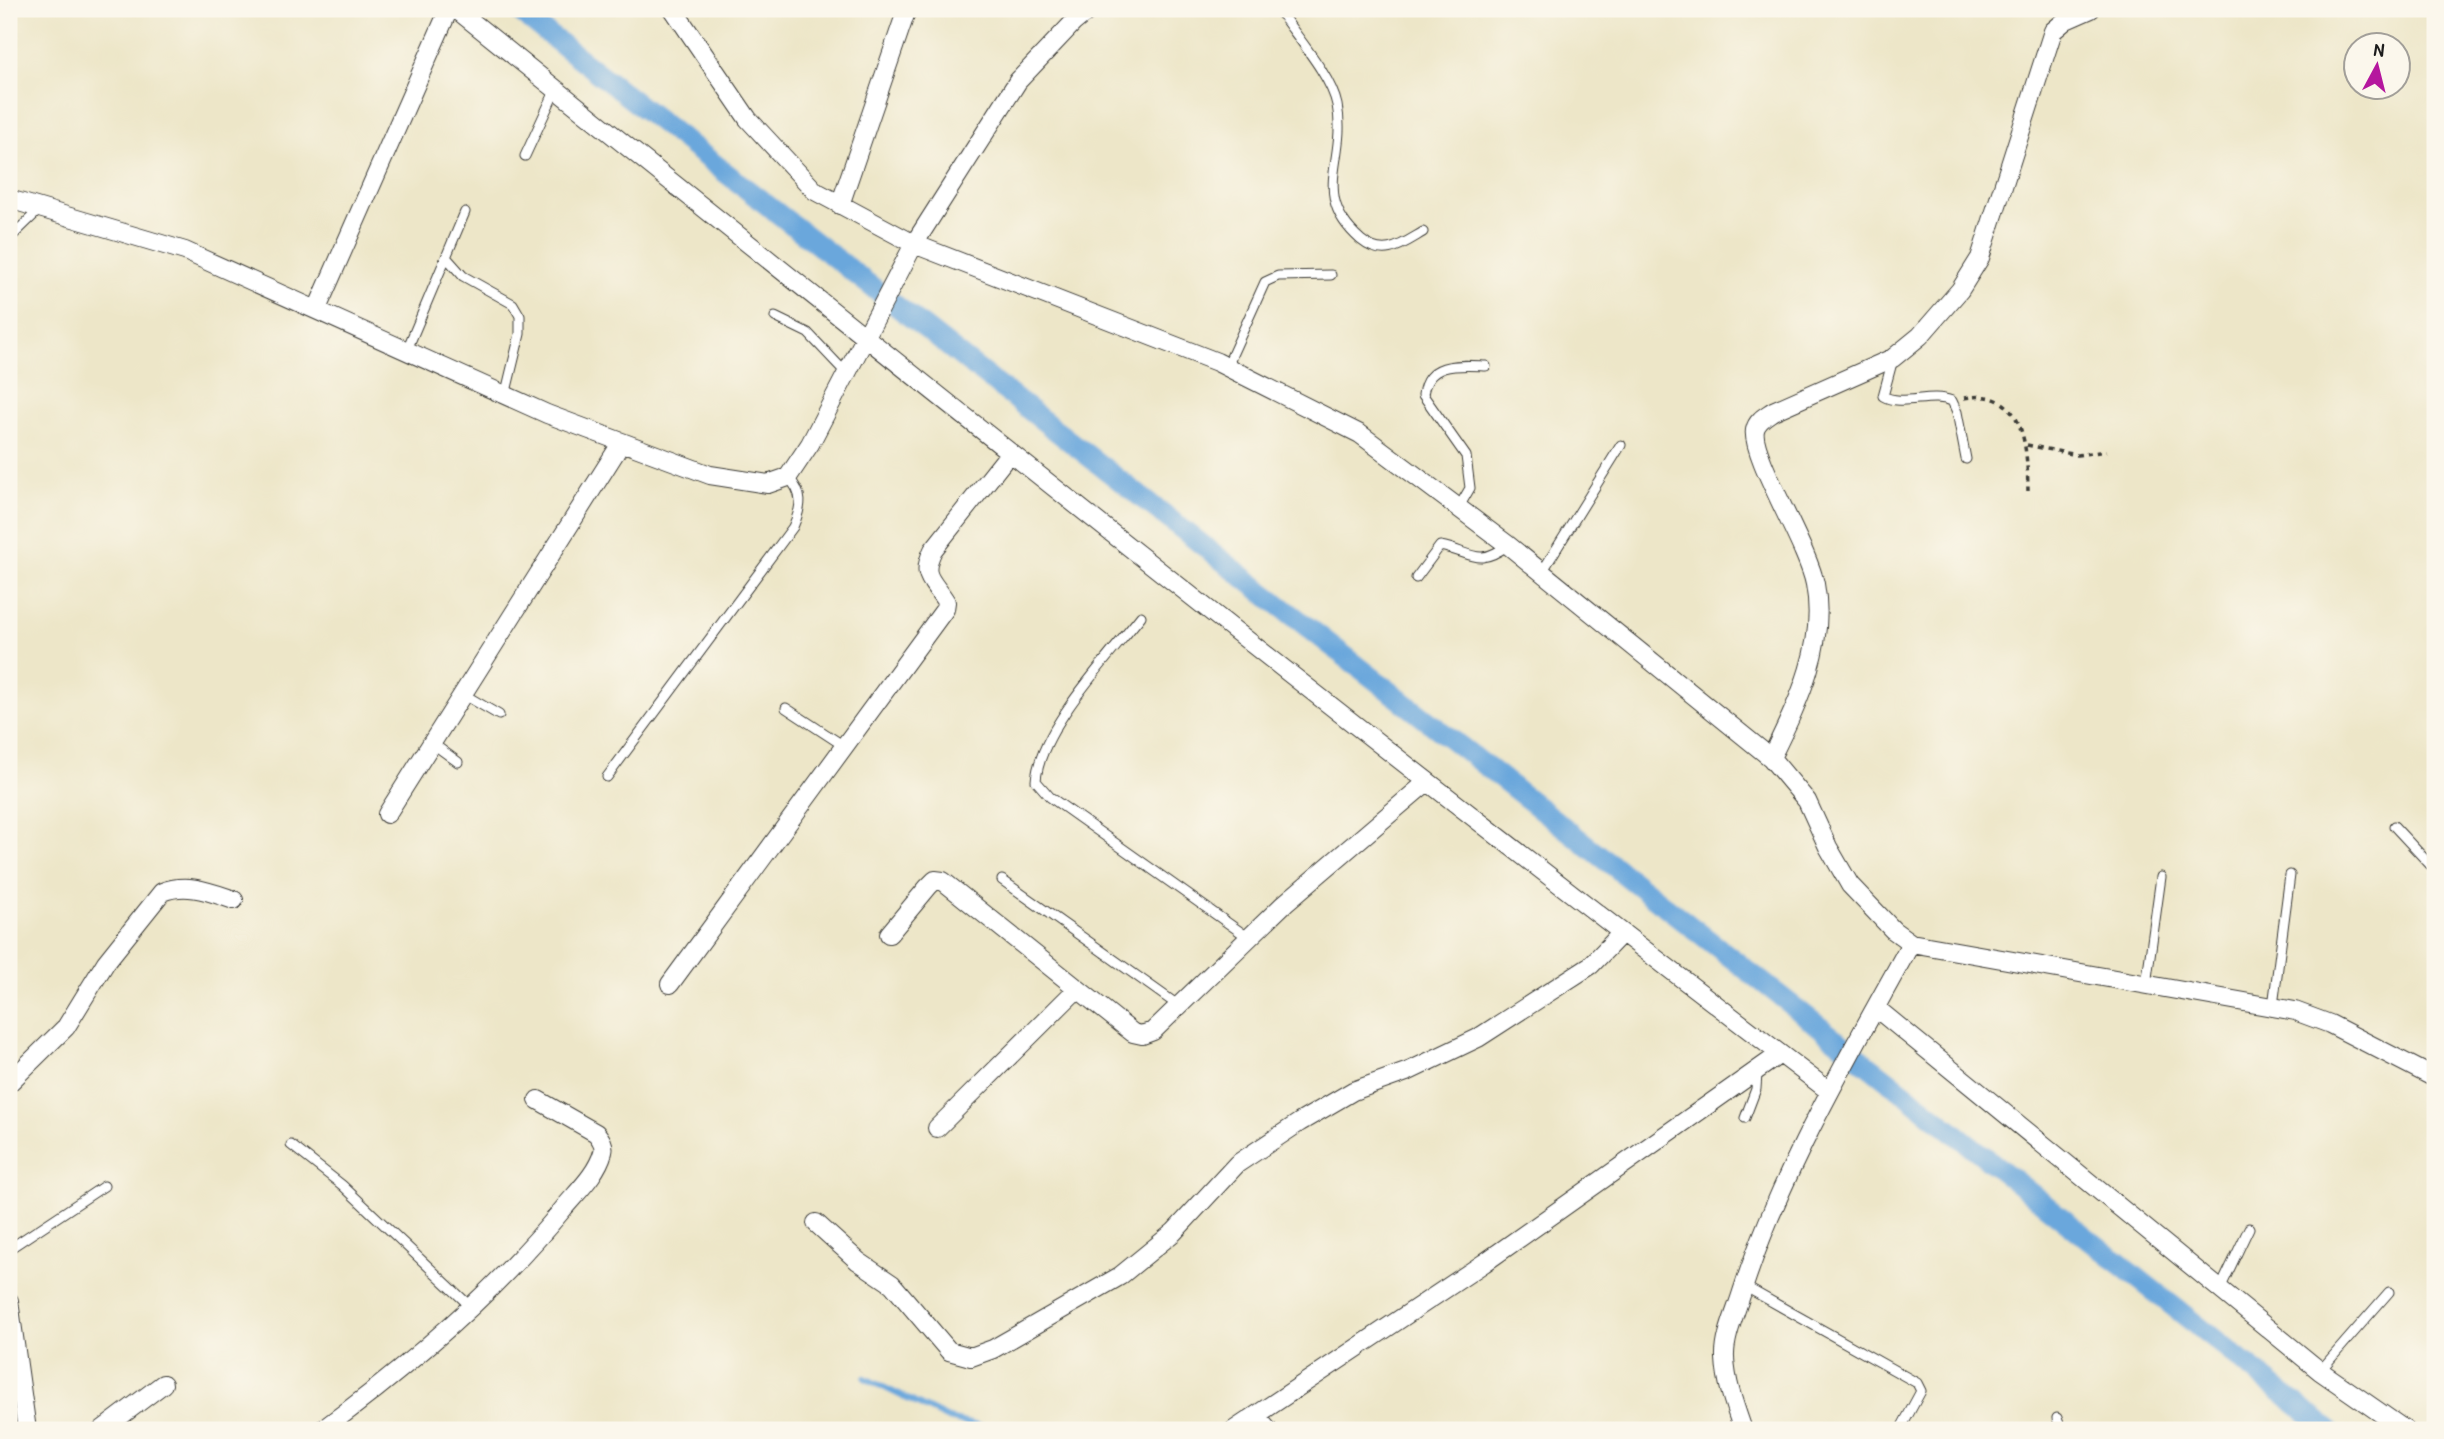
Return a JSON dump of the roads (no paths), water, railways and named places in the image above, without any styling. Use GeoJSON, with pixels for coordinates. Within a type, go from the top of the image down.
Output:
{"type":"FeatureCollection","features":[{"type":"Feature","properties":{"kind":"street"},"geometry":{"type":"LineString","coordinates":[[317,309],[449,9]]}},
{"type":"Feature","properties":{"kind":"street"},"geometry":{"type":"LineString","coordinates":[[456,9],[1009,454],[1621,934],[1829,1091]]}},
{"type":"Feature","properties":{"kind":"street"},"geometry":{"type":"LineString","coordinates":[[673,9],[748,119],[791,168],[816,191],[914,244],[1227,366],[1360,434],[1459,507],[1771,758],[1807,800],[1828,847],[1850,885],[1893,930],[1911,943],[2273,1006],[2330,1024],[2435,1079]]}},
{"type":"Feature","properties":{"kind":"street"},"geometry":{"type":"LineString","coordinates":[[839,205],[907,9]]}},
{"type":"Feature","properties":{"kind":"street"},"geometry":{"type":"LineString","coordinates":[[9,199],[185,251],[505,396],[710,475],[768,484],[788,477],[810,444],[914,244],[1018,81],[1065,30],[1090,9]]}},
{"type":"Feature","properties":{"kind":"street"},"geometry":{"type":"LineString","coordinates":[[1771,758],[1810,667],[1817,610],[1815,584],[1801,541],[1759,455],[1755,430],[1760,419],[1773,411],[1893,358],[1920,336],[1960,290],[1980,258],[2053,31],[2066,20],[2091,9]]}},
{"type":"Feature","properties":{"kind":"street"},"geometry":{"type":"LineString","coordinates":[[387,814],[622,442]]}},
{"type":"Feature","properties":{"kind":"street"},"geometry":{"type":"LineString","coordinates":[[670,984],[945,609],[946,602],[926,573],[925,566],[933,550],[1009,454]]}},
{"type":"Feature","properties":{"kind":"street"},"geometry":{"type":"LineString","coordinates":[[889,934],[935,880],[943,881],[1133,1033],[1142,1035],[1153,1031],[1285,903],[1427,782]]}},
{"type":"Feature","properties":{"kind":"street"},"geometry":{"type":"LineString","coordinates":[[9,1083],[66,1027],[106,962],[162,892],[175,887],[193,887],[234,900]]}},
{"type":"Feature","properties":{"kind":"street"},"geometry":{"type":"LineString","coordinates":[[816,1223],[858,1261],[892,1284],[948,1351],[971,1357],[993,1349],[1120,1276],[1174,1232],[1237,1164],[1300,1122],[1353,1091],[1409,1071],[1478,1038],[1591,965],[1621,934]]}},
{"type":"Feature","properties":{"kind":"street"},"geometry":{"type":"LineString","coordinates":[[1743,1430],[1729,1389],[1724,1356],[1757,1247],[1793,1161],[1911,943]]}},
{"type":"Feature","properties":{"kind":"street"},"geometry":{"type":"LineString","coordinates":[[937,1128],[1077,989]]}},
{"type":"Feature","properties":{"kind":"street"},"geometry":{"type":"LineString","coordinates":[[1876,1008],[2320,1371],[2405,1430]]}},
{"type":"Feature","properties":{"kind":"street"},"geometry":{"type":"LineString","coordinates":[[1234,1430],[1484,1263],[1780,1054]]}},
{"type":"Feature","properties":{"kind":"street"},"geometry":{"type":"LineString","coordinates":[[322,1430],[471,1307],[530,1250],[590,1176],[604,1151],[596,1133],[538,1100]]}},
{"type":"Feature","properties":{"kind":"street"},"geometry":{"type":"LineString","coordinates":[[9,1301],[27,1430]]}},
{"type":"Feature","properties":{"kind":"street"},"geometry":{"type":"LineString","coordinates":[[102,1430],[163,1384]]}},
{"type":"Feature","properties":{"kind":"street"},"geometry":{"type":"LineString","coordinates":[[1256,1416],[1268,1430]]}},
{"type":"Feature","properties":{"kind":"lane"},"geometry":{"type":"LineString","coordinates":[[1278,9],[1330,87],[1337,104],[1338,131],[1333,202],[1342,223],[1364,243],[1380,251],[1394,250],[1423,232]]}},
{"type":"Feature","properties":{"kind":"lane"},"geometry":{"type":"LineString","coordinates":[[525,156],[556,89]]}},
{"type":"Feature","properties":{"kind":"lane"},"geometry":{"type":"LineString","coordinates":[[9,239],[40,209]]}},
{"type":"Feature","properties":{"kind":"lane"},"geometry":{"type":"LineString","coordinates":[[406,352],[465,212]]}},
{"type":"Feature","properties":{"kind":"lane"},"geometry":{"type":"LineString","coordinates":[[446,257],[463,276],[513,304],[520,316],[520,334],[505,396]]}},
{"type":"Feature","properties":{"kind":"lane"},"geometry":{"type":"LineString","coordinates":[[1227,366],[1265,282],[1279,276],[1331,275]]}},
{"type":"Feature","properties":{"kind":"lane"},"geometry":{"type":"LineString","coordinates":[[775,317],[808,333],[846,373]]}},
{"type":"Feature","properties":{"kind":"lane"},"geometry":{"type":"LineString","coordinates":[[1893,358],[1882,396],[1900,399],[1941,397],[1952,401],[1957,412],[1966,459]]}},
{"type":"Feature","properties":{"kind":"lane"},"geometry":{"type":"LineString","coordinates":[[1459,507],[1470,488],[1466,456],[1423,395],[1424,383],[1435,371],[1454,365],[1486,366]]}},
{"type":"Feature","properties":{"kind":"lane"},"geometry":{"type":"LineString","coordinates":[[1542,572],[1621,445]]}},
{"type":"Feature","properties":{"kind":"lane"},"geometry":{"type":"LineString","coordinates":[[607,778],[793,527],[802,499],[798,488],[788,477]]}},
{"type":"Feature","properties":{"kind":"lane"},"geometry":{"type":"LineString","coordinates":[[1416,578],[1434,550],[1440,546],[1482,559],[1493,556],[1508,545]]}},
{"type":"Feature","properties":{"kind":"lane"},"geometry":{"type":"LineString","coordinates":[[1141,616],[1047,738],[1037,762],[1036,781],[1050,797],[1249,938]]}},
{"type":"Feature","properties":{"kind":"lane"},"geometry":{"type":"LineString","coordinates":[[463,694],[499,715]]}},
{"type":"Feature","properties":{"kind":"lane"},"geometry":{"type":"LineString","coordinates":[[786,708],[844,746]]}},
{"type":"Feature","properties":{"kind":"lane"},"geometry":{"type":"LineString","coordinates":[[432,743],[458,762]]}},
{"type":"Feature","properties":{"kind":"lane"},"geometry":{"type":"LineString","coordinates":[[2394,826],[2433,863]]}},
{"type":"Feature","properties":{"kind":"lane"},"geometry":{"type":"LineString","coordinates":[[2273,1006],[2290,875]]}},
{"type":"Feature","properties":{"kind":"lane"},"geometry":{"type":"LineString","coordinates":[[2146,985],[2161,877]]}},
{"type":"Feature","properties":{"kind":"lane"},"geometry":{"type":"LineString","coordinates":[[1002,880],[1180,1006]]}},
{"type":"Feature","properties":{"kind":"lane"},"geometry":{"type":"LineString","coordinates":[[1745,1118],[1756,1089],[1758,1070]]}},
{"type":"Feature","properties":{"kind":"lane"},"geometry":{"type":"LineString","coordinates":[[291,1144],[342,1185],[471,1307]]}},
{"type":"Feature","properties":{"kind":"lane"},"geometry":{"type":"LineString","coordinates":[[9,1249],[104,1186]]}},
{"type":"Feature","properties":{"kind":"lane"},"geometry":{"type":"LineString","coordinates":[[2220,1289],[2249,1228]]}},
{"type":"Feature","properties":{"kind":"lane"},"geometry":{"type":"LineString","coordinates":[[1744,1286],[1917,1382],[1921,1391],[1900,1430]]}},
{"type":"Feature","properties":{"kind":"lane"},"geometry":{"type":"LineString","coordinates":[[2320,1371],[2389,1292]]}},
{"type":"Feature","properties":{"kind":"lane"},"geometry":{"type":"LineString","coordinates":[[2057,1418],[2061,1430]]}},
{"type":"Feature","properties":{"kind":"waterway"},"geometry":{"type":"LineString","coordinates":[[516,9],[1912,1099],[2329,1430]]}},
{"type":"Feature","properties":{"kind":"waterway"},"geometry":{"type":"LineString","coordinates":[[865,1378],[948,1419],[996,1430]]}}]}
